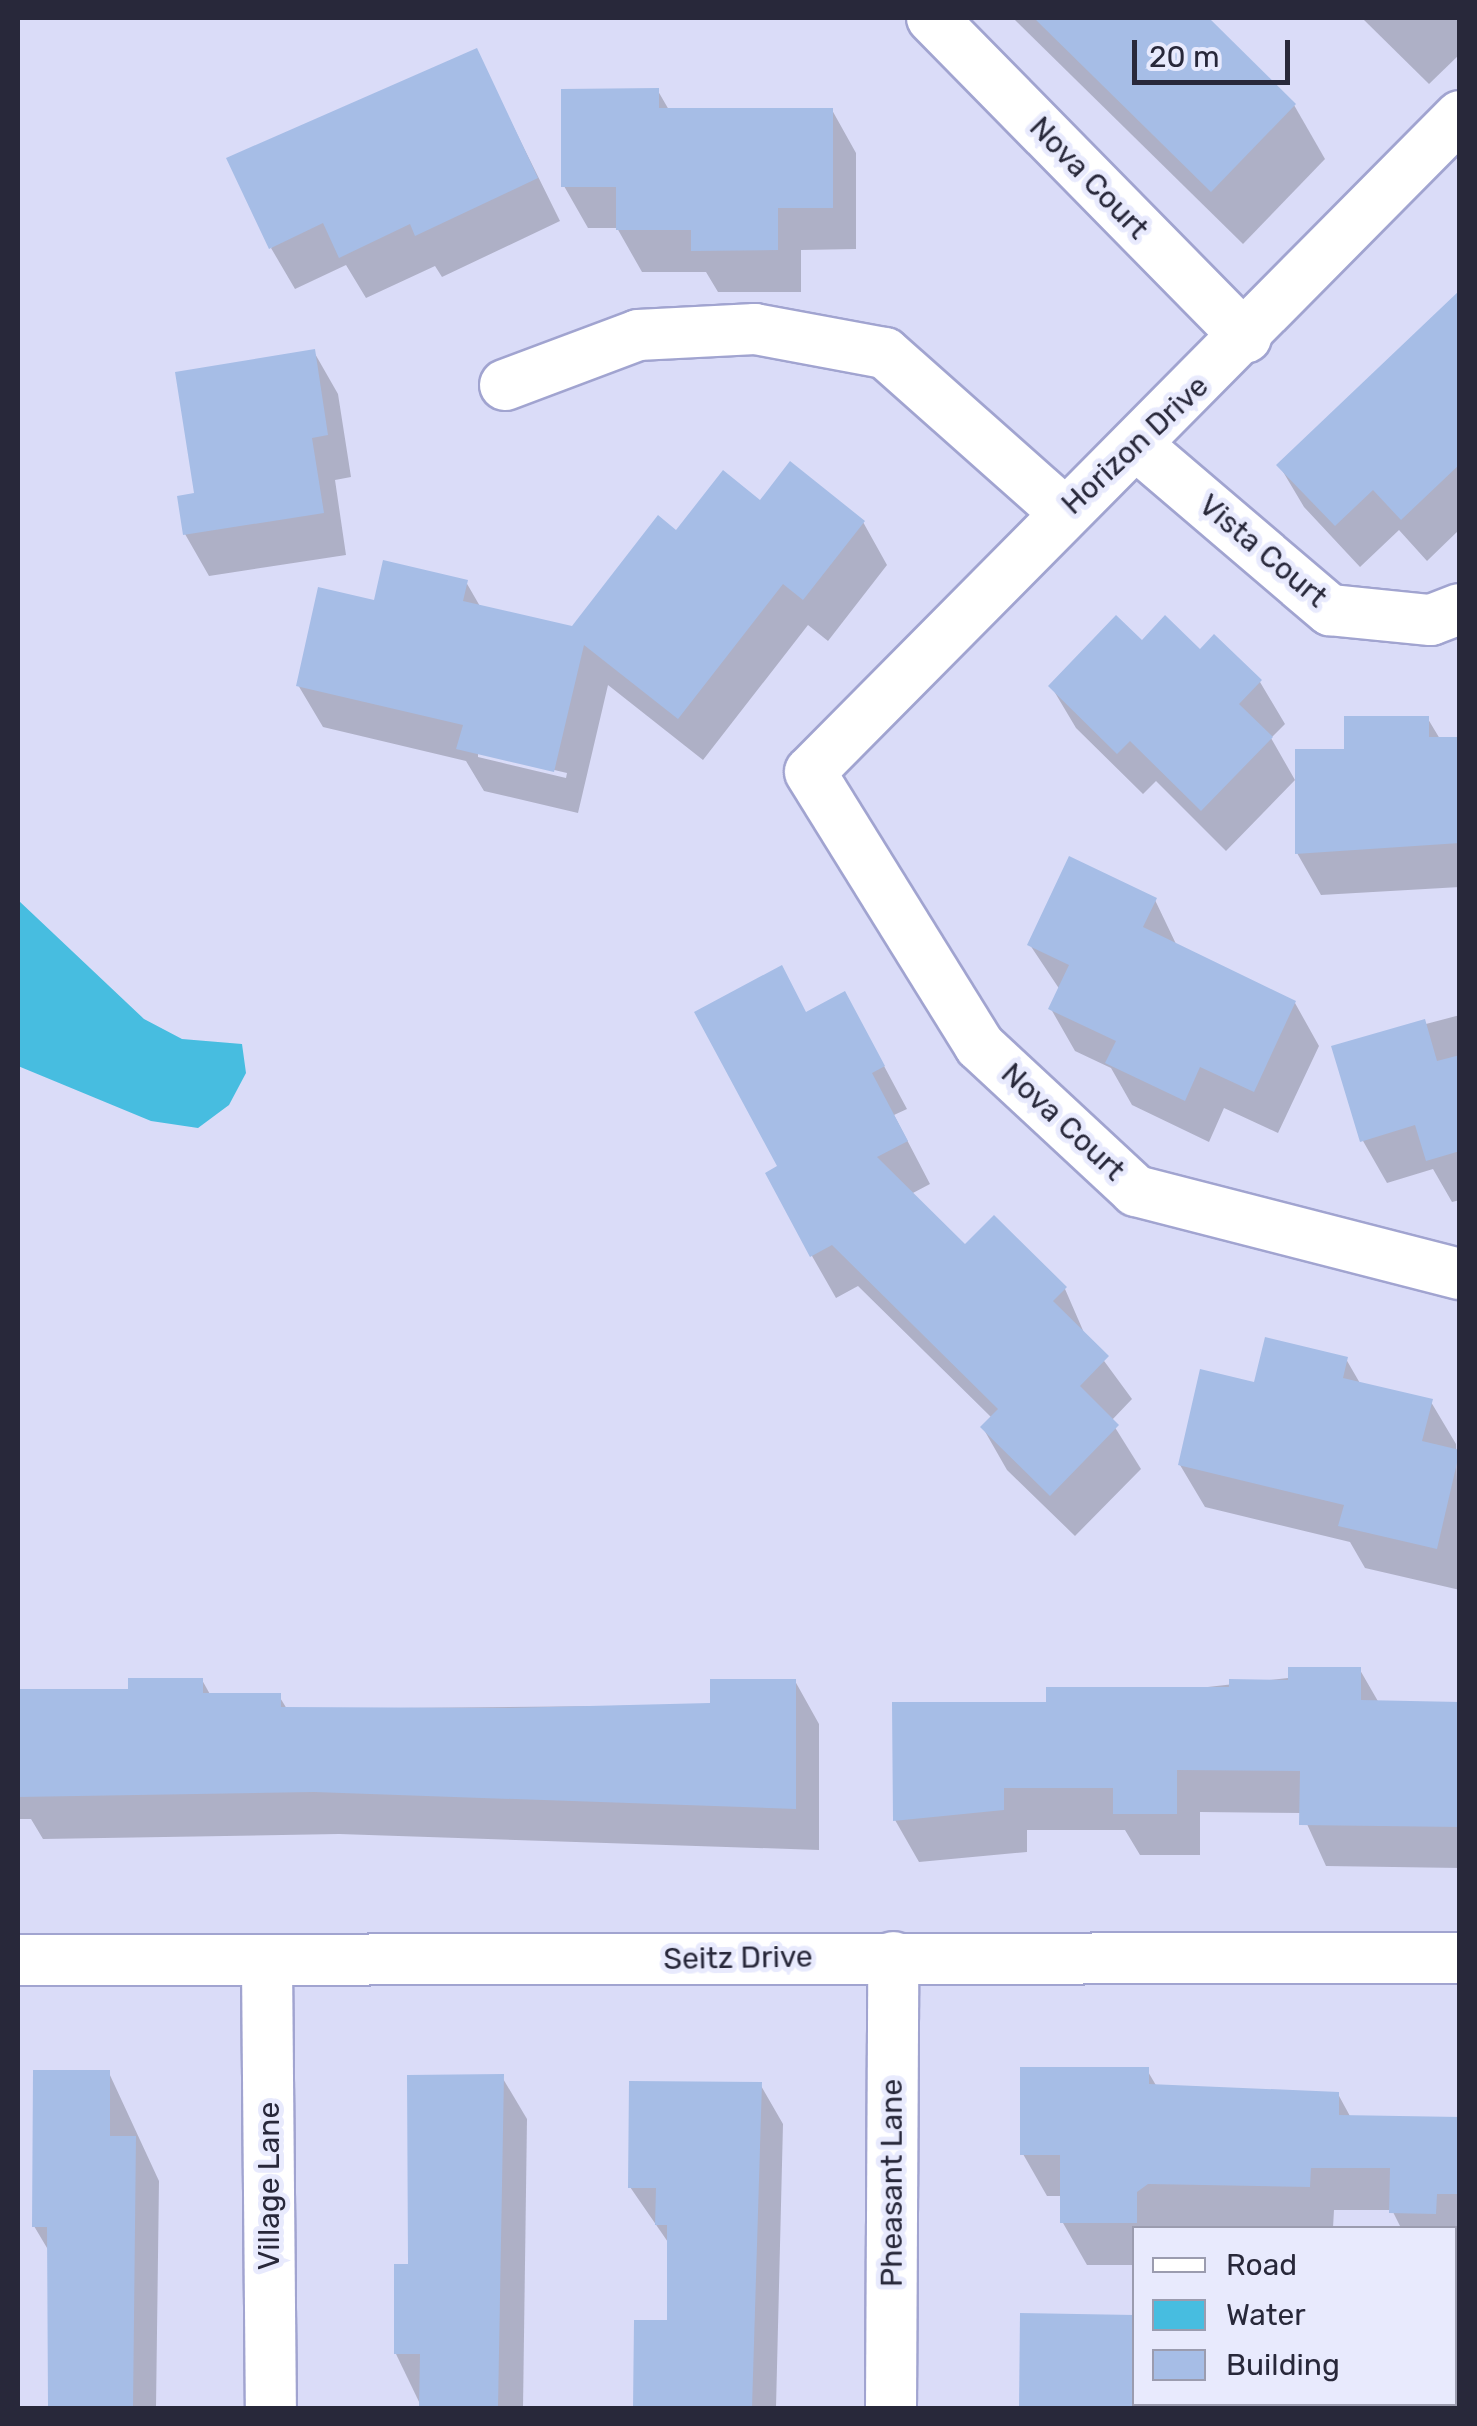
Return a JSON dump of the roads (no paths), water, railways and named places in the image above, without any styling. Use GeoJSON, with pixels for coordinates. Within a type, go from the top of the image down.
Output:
{"type":"FeatureCollection","features":[{"type":"Feature","properties":{"kind":"street","name":"Nova Court"},"geometry":{"type":"LineString","coordinates":[[932,18],[1246,338]]}},
{"type":"Feature","properties":{"kind":"street","name":"Horizon Drive"},"geometry":{"type":"LineString","coordinates":[[810,772],[1063,511],[1140,448],[1460,116]]}},
{"type":"Feature","properties":{"kind":"street"},"geometry":{"type":"LineString","coordinates":[[504,386],[638,335],[754,329],[885,353],[1063,511]]}},
{"type":"Feature","properties":{"kind":"street","name":"Vista Court"},"geometry":{"type":"LineString","coordinates":[[1140,448],[1330,610],[1431,620],[1460,609]]}},
{"type":"Feature","properties":{"kind":"street","name":"Nova Court"},"geometry":{"type":"LineString","coordinates":[[810,772],[980,1046],[1136,1191],[1460,1274]]}},
{"type":"Feature","properties":{"kind":"street","name":"Seitz Drive"},"geometry":{"type":"LineString","coordinates":[[18,1960],[267,1963],[893,1956],[1460,1958]]}},
{"type":"Feature","properties":{"kind":"street","name":"Pheasant Lane"},"geometry":{"type":"LineString","coordinates":[[891,2408],[893,1956]]}},
{"type":"Feature","properties":{"kind":"street","name":"Village Lane"},"geometry":{"type":"LineString","coordinates":[[267,1963],[270,2408]]}},
{"type":"Feature","properties":{"kind":"water"},"geometry":{"type":"Polygon","coordinates":[[[18,900],[144,1019],[182,1039],[242,1044],[246,1073],[229,1105],[198,1128],[151,1121],[18,1066],[18,900]]]}}]}
